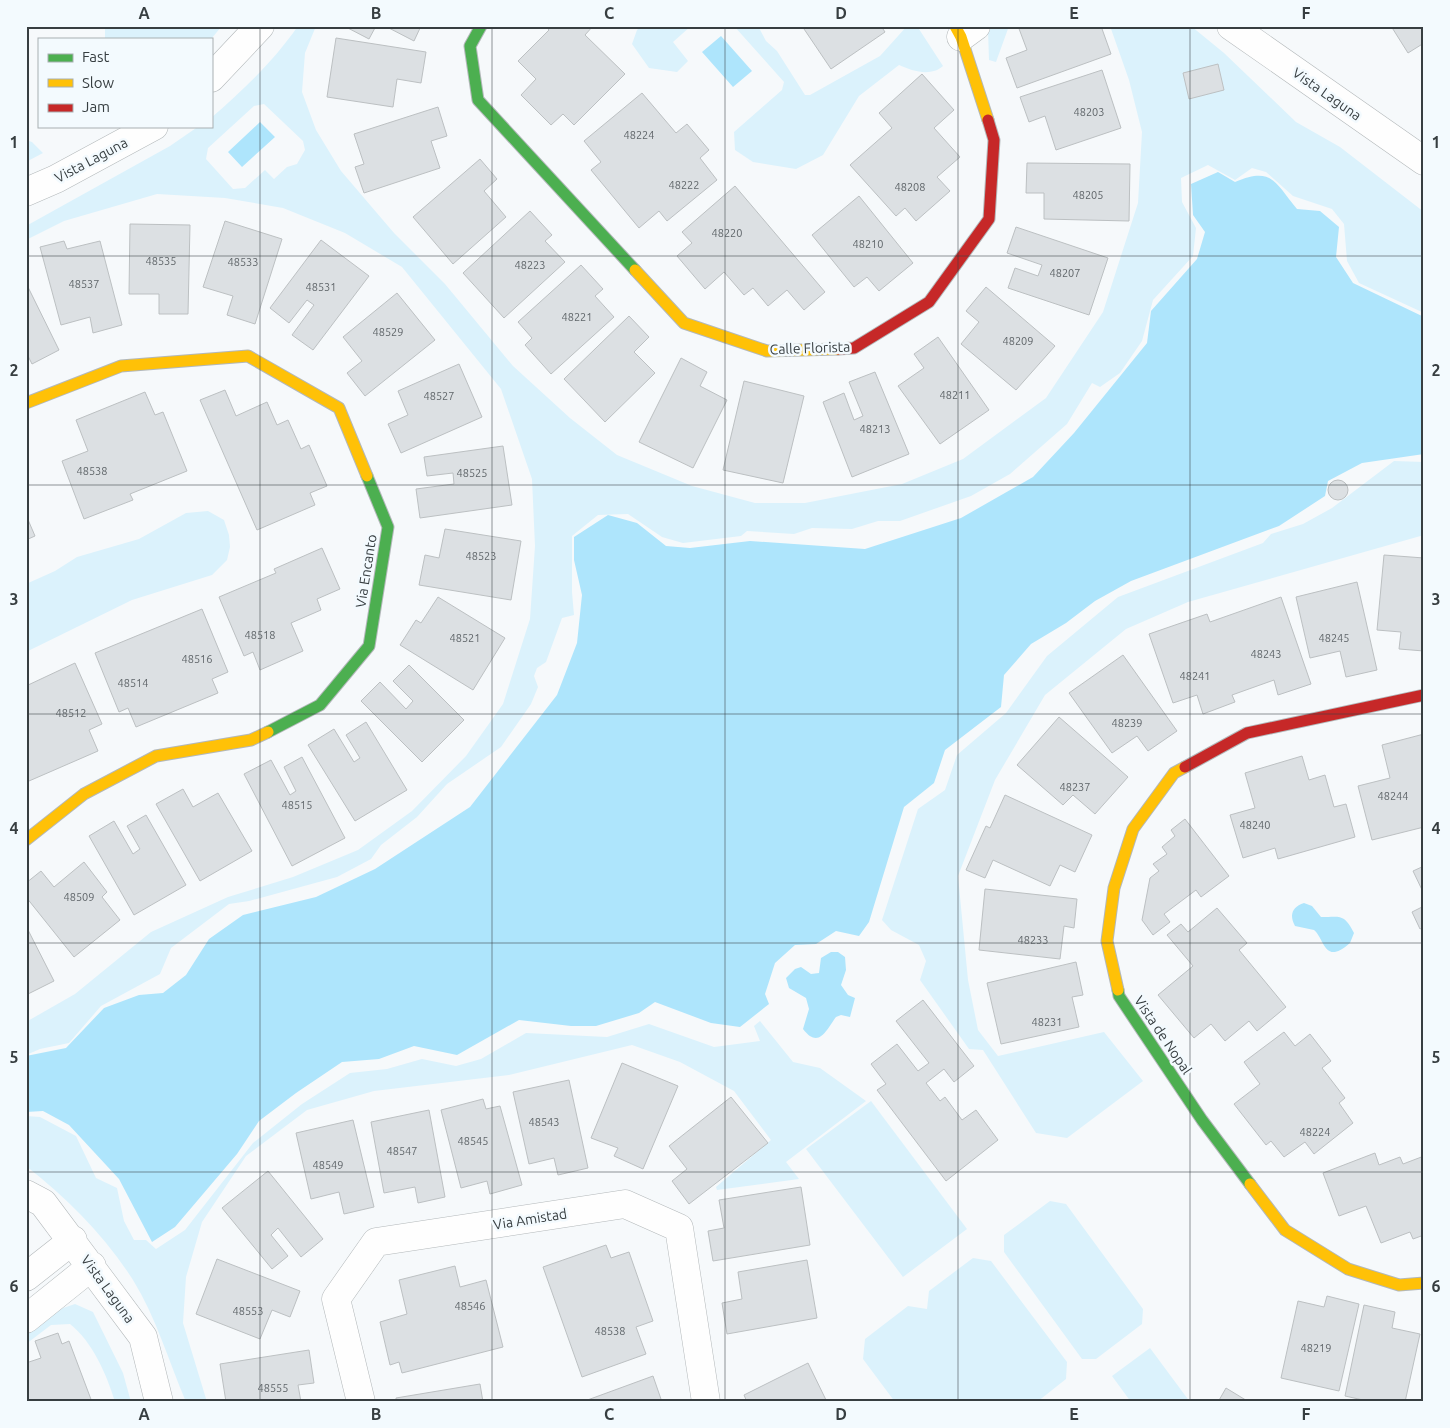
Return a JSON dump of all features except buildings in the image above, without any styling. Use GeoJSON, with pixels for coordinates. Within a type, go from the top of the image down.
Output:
{"type":"FeatureCollection","features":[{"type":"Feature","properties":{"kind":"street"},"geometry":{"type":"LineString","coordinates":[[212,77],[260,26]]}},
{"type":"Feature","properties":{"kind":"street","name":"Calle Florista"},"geometry":{"type":"LineString","coordinates":[[481,26],[470,46],[478,100],[684,323],[767,351],[854,348],[930,302],[989,219],[994,140],[964,30]]}},
{"type":"Feature","properties":{"kind":"street","name":"Vista Laguna"},"geometry":{"type":"LineString","coordinates":[[1231,26],[1424,161]]}},
{"type":"Feature","properties":{"kind":"street","name":"Vista Laguna"},"geometry":{"type":"LineString","coordinates":[[26,192],[56,179],[150,128]]}},
{"type":"Feature","properties":{"kind":"street","name":"Via Encanto"},"geometry":{"type":"LineString","coordinates":[[26,403],[121,366],[248,356],[339,408],[388,527],[369,646],[320,705],[252,740],[156,756],[84,794],[26,840]]}},
{"type":"Feature","properties":{"kind":"street","name":"Vista de Nopal"},"geometry":{"type":"LineString","coordinates":[[1424,695],[1247,733],[1174,772],[1133,829],[1114,888],[1107,941],[1119,996],[1202,1120],[1285,1230],[1348,1269],[1399,1285],[1424,1283]]}},
{"type":"Feature","properties":{"kind":"street","name":"Vista Laguna"},"geometry":{"type":"LineString","coordinates":[[26,1194],[43,1203],[73,1240],[143,1337],[160,1402]]}},
{"type":"Feature","properties":{"kind":"street","name":"Via Amistad"},"geometry":{"type":"LineString","coordinates":[[361,1402],[336,1299],[376,1242],[626,1204],[679,1228],[706,1402]]}},
{"type":"Feature","properties":{"kind":"street"},"geometry":{"type":"LineString","coordinates":[[26,1277],[73,1240]]}},
{"type":"Feature","properties":{"kind":"street"},"geometry":{"type":"LineString","coordinates":[[26,1318],[92,1266]]}},
{"type":"Feature","properties":{"kind":"shaded area"},"geometry":{"type":"Polygon","coordinates":[[[105,26],[222,26],[212,38],[105,38],[105,26]]]}},
{"type":"Feature","properties":{"kind":"shaded area"},"geometry":{"type":"Polygon","coordinates":[[[298,26],[316,26],[305,53],[302,92],[316,130],[341,171],[394,233],[445,284],[513,366],[570,418],[617,455],[692,486],[755,503],[805,503],[902,484],[963,459],[1046,398],[1103,312],[1138,203],[1142,132],[1129,80],[1110,26],[1191,26],[1224,53],[1296,122],[1340,147],[1424,212],[1424,313],[1359,283],[1347,261],[1344,224],[1332,209],[1293,196],[1266,172],[1252,168],[1235,180],[1208,165],[1181,178],[1182,202],[1196,228],[1193,256],[1153,300],[1142,341],[1120,373],[1100,387],[1092,383],[1067,424],[1010,474],[971,496],[900,521],[878,521],[852,529],[812,528],[794,534],[747,531],[741,536],[683,543],[662,537],[628,514],[598,515],[572,536],[574,615],[562,618],[546,662],[537,668],[534,676],[538,687],[531,704],[501,747],[447,784],[417,817],[381,845],[371,859],[337,877],[249,901],[229,904],[171,948],[160,974],[101,1006],[69,1043],[40,1049],[26,1055],[26,1022],[75,994],[151,932],[228,897],[293,877],[358,850],[412,811],[466,756],[503,704],[530,619],[535,546],[532,479],[501,389],[402,267],[345,233],[283,208],[225,198],[157,194],[64,221],[26,240],[26,226],[170,146],[196,128],[212,128],[212,117],[258,75],[298,26]],[[1218,65],[1183,73],[1190,98],[1224,89],[1218,65]],[[264,104],[254,106],[208,148],[206,159],[233,189],[245,188],[265,170],[274,179],[287,167],[297,164],[305,150],[303,141],[264,104]]]}},
{"type":"Feature","properties":{"kind":"shaded area"},"geometry":{"type":"Polygon","coordinates":[[[641,26],[691,26],[673,42],[688,61],[677,72],[649,68],[632,44],[637,30],[641,26]]]}},
{"type":"Feature","properties":{"kind":"shaded area"},"geometry":{"type":"Polygon","coordinates":[[[734,26],[758,26],[766,41],[777,51],[805,95],[810,95],[880,56],[907,26],[917,26],[943,66],[933,71],[921,72],[899,65],[859,96],[823,155],[796,169],[753,162],[735,150],[734,132],[782,90],[784,82],[734,26]]]}},
{"type":"Feature","properties":{"kind":"shaded area"},"geometry":{"type":"Polygon","coordinates":[[[994,26],[1009,26],[996,62],[989,60],[988,30],[994,26]]]}},
{"type":"Feature","properties":{"kind":"shaded area"},"geometry":{"type":"Polygon","coordinates":[[[26,140],[32,142],[43,153],[26,162],[26,140]]]}},
{"type":"Feature","properties":{"kind":"shaded area"},"geometry":{"type":"Polygon","coordinates":[[[1394,461],[1424,462],[1424,535],[1188,602],[1126,629],[1045,695],[995,780],[958,876],[968,980],[978,1030],[998,1056],[1104,1032],[1143,1081],[1067,1138],[1036,1133],[983,1050],[969,1049],[920,980],[926,961],[919,945],[891,930],[882,920],[918,809],[945,790],[957,755],[1006,713],[1047,656],[1118,597],[1263,543],[1271,534],[1303,524],[1332,508],[1394,461]]]}},
{"type":"Feature","properties":{"kind":"shaded area"},"geometry":{"type":"Polygon","coordinates":[[[208,511],[224,520],[229,535],[230,547],[227,560],[212,575],[132,600],[26,652],[26,584],[55,571],[77,557],[139,539],[186,513],[208,511]]]}},
{"type":"Feature","properties":{"kind":"shaded area"},"geometry":{"type":"Polygon","coordinates":[[[760,1021],[793,1062],[820,1068],[866,1101],[786,1162],[799,1179],[717,1190],[716,1187],[771,1140],[734,1091],[680,1062],[632,1045],[509,1075],[374,1091],[307,1110],[246,1156],[202,1222],[186,1277],[183,1323],[207,1402],[186,1402],[149,1309],[133,1280],[110,1248],[84,1218],[26,1166],[26,1116],[40,1117],[76,1136],[96,1178],[117,1188],[124,1221],[134,1240],[146,1240],[156,1249],[185,1230],[253,1143],[302,1104],[350,1073],[387,1069],[422,1059],[456,1066],[481,1059],[526,1033],[607,1037],[649,1024],[714,1047],[760,1041],[754,1026],[760,1021]]]}},
{"type":"Feature","properties":{"kind":"shaded area"},"geometry":{"type":"Polygon","coordinates":[[[871,1101],[967,1229],[903,1277],[806,1149],[871,1101]]]}},
{"type":"Feature","properties":{"kind":"shaded area"},"geometry":{"type":"Polygon","coordinates":[[[1050,1201],[1066,1204],[1143,1309],[1142,1324],[1096,1359],[1082,1359],[1004,1252],[1004,1235],[1050,1201]]]}},
{"type":"Feature","properties":{"kind":"shaded area"},"geometry":{"type":"Polygon","coordinates":[[[973,1258],[991,1261],[1067,1362],[1066,1379],[1037,1402],[895,1402],[863,1359],[865,1339],[908,1306],[927,1309],[929,1291],[973,1258]]]}},
{"type":"Feature","properties":{"kind":"shaded area"},"geometry":{"type":"Polygon","coordinates":[[[75,1304],[93,1312],[123,1373],[131,1402],[115,1402],[98,1359],[78,1331],[70,1324],[51,1325],[26,1344],[26,1334],[57,1310],[75,1304]]]}},
{"type":"Feature","properties":{"kind":"shaded area"},"geometry":{"type":"Polygon","coordinates":[[[1150,1348],[1190,1402],[1131,1402],[1112,1376],[1150,1348]]]}},
{"type":"Feature","properties":{"kind":"water"},"geometry":{"type":"Polygon","coordinates":[[[721,36],[752,71],[733,87],[702,52],[721,36]]]}},
{"type":"Feature","properties":{"kind":"water"},"geometry":{"type":"Polygon","coordinates":[[[260,122],[275,137],[242,167],[228,152],[260,122]]]}},
{"type":"Feature","properties":{"kind":"water"},"geometry":{"type":"Polygon","coordinates":[[[1218,172],[1235,182],[1248,177],[1266,177],[1278,185],[1297,209],[1320,211],[1339,227],[1336,257],[1353,283],[1424,317],[1424,454],[1362,463],[1328,481],[1325,496],[1279,526],[1131,581],[1095,601],[1066,623],[1031,644],[1004,675],[1001,707],[945,750],[934,783],[904,807],[869,922],[859,936],[836,931],[816,944],[795,945],[775,963],[765,994],[769,1004],[740,1027],[711,1023],[655,1002],[639,1013],[596,1026],[571,1026],[519,1020],[457,1055],[414,1046],[379,1059],[342,1062],[259,1121],[237,1154],[175,1227],[152,1242],[119,1179],[69,1125],[43,1111],[26,1112],[26,1056],[66,1048],[104,1008],[139,995],[163,993],[186,975],[209,939],[243,915],[316,897],[375,869],[470,807],[557,695],[577,643],[582,595],[574,560],[574,537],[608,515],[637,523],[666,546],[690,548],[750,541],[865,549],[961,518],[1033,477],[1074,433],[1147,343],[1151,311],[1197,259],[1205,232],[1193,215],[1191,184],[1218,172]]]}},
{"type":"Feature","properties":{"kind":"water"},"geometry":{"type":"Polygon","coordinates":[[[1304,903],[1312,906],[1321,917],[1344,919],[1354,933],[1350,943],[1335,952],[1330,951],[1314,930],[1295,926],[1292,918],[1294,909],[1304,903]]]}},
{"type":"Feature","properties":{"kind":"water"},"geometry":{"type":"Polygon","coordinates":[[[831,952],[838,952],[845,957],[846,970],[841,985],[848,995],[855,998],[850,1017],[841,1015],[836,1017],[826,1032],[818,1038],[814,1038],[803,1029],[809,1009],[806,998],[789,988],[786,978],[795,969],[801,967],[811,974],[819,973],[821,958],[831,952]]]}},
{"type":"Feature","properties":{"kind":"traffic: fast"},"geometry":{"type":"LineString","coordinates":[[481,26],[470,46],[478,100],[635,270]]}},
{"type":"Feature","properties":{"kind":"traffic: fast"},"geometry":{"type":"LineString","coordinates":[[268,732],[320,705],[369,646],[388,527],[367,476]]}},
{"type":"Feature","properties":{"kind":"traffic: fast"},"geometry":{"type":"LineString","coordinates":[[1118,990],[1119,996],[1202,1120],[1250,1184]]}},
{"type":"Feature","properties":{"kind":"traffic: slow"},"geometry":{"type":"LineString","coordinates":[[955,26],[961,37],[988,120]]}},
{"type":"Feature","properties":{"kind":"traffic: slow"},"geometry":{"type":"LineString","coordinates":[[635,270],[684,323],[767,351],[838,349]]}},
{"type":"Feature","properties":{"kind":"traffic: slow"},"geometry":{"type":"LineString","coordinates":[[26,403],[121,366],[248,356],[339,408],[367,476]]}},
{"type":"Feature","properties":{"kind":"traffic: slow"},"geometry":{"type":"LineString","coordinates":[[26,840],[84,794],[156,756],[251,740],[268,732]]}},
{"type":"Feature","properties":{"kind":"traffic: slow"},"geometry":{"type":"LineString","coordinates":[[1118,990],[1107,941],[1114,888],[1133,829],[1174,773],[1185,767]]}},
{"type":"Feature","properties":{"kind":"traffic: slow"},"geometry":{"type":"LineString","coordinates":[[1250,1184],[1285,1230],[1348,1269],[1399,1285],[1424,1283]]}},
{"type":"Feature","properties":{"kind":"traffic: jam"},"geometry":{"type":"LineString","coordinates":[[838,349],[854,348],[929,302],[989,219],[994,140],[988,120]]}},
{"type":"Feature","properties":{"kind":"traffic: jam"},"geometry":{"type":"LineString","coordinates":[[1185,767],[1247,733],[1424,695]]}}]}
